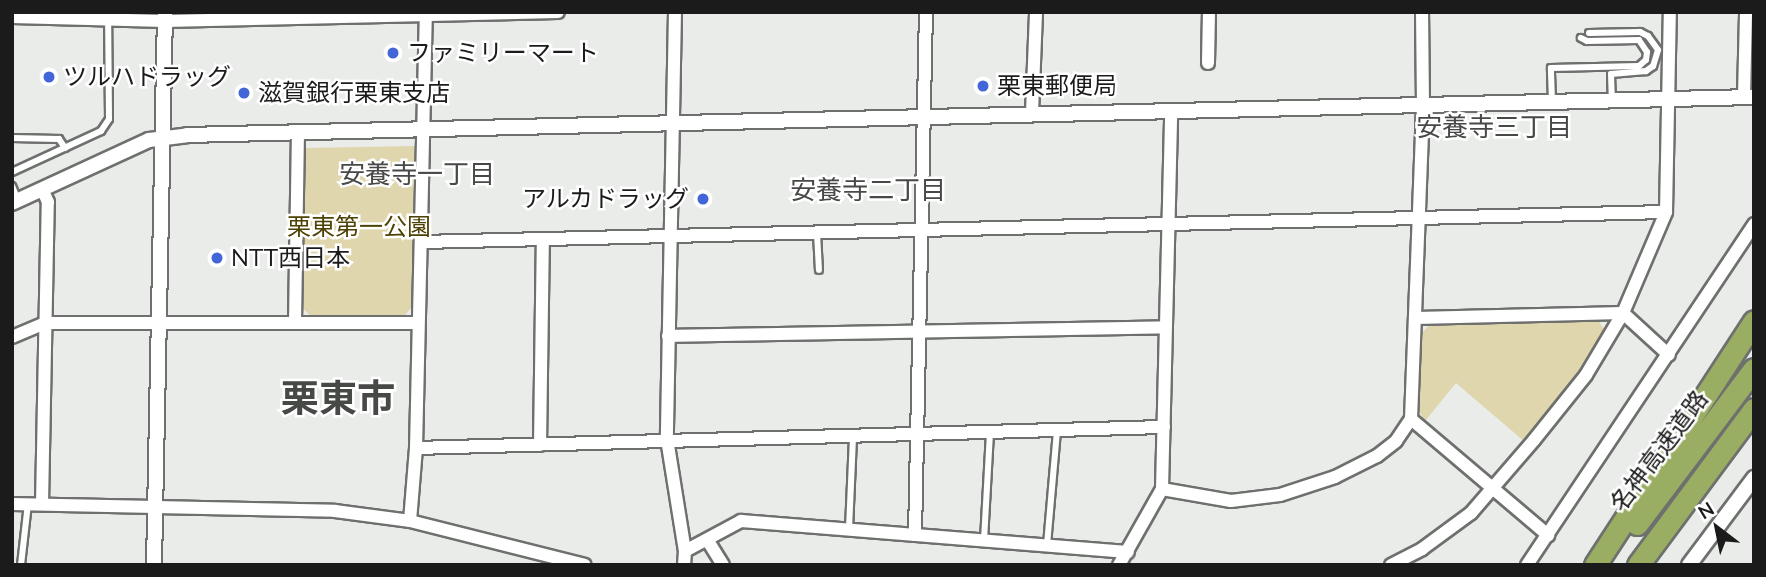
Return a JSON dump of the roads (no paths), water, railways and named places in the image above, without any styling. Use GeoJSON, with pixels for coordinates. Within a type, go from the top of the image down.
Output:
{"type":"FeatureCollection","features":[{"type":"Feature","properties":{"kind":"highway"},"geometry":{"type":"LineString","coordinates":[[1595,565],[1754,321]]}},
{"type":"Feature","properties":{"kind":"highway","name":"名神高速道路"},"geometry":{"type":"LineString","coordinates":[[1606,565],[1754,369]]}},
{"type":"Feature","properties":{"kind":"highway","name":"名神高速道路"},"geometry":{"type":"LineString","coordinates":[[1638,565],[1754,409]]}},
{"type":"Feature","properties":{"kind":"street"},"geometry":{"type":"LineString","coordinates":[[12,17],[558,12]]}},
{"type":"Feature","properties":{"kind":"street"},"geometry":{"type":"LineString","coordinates":[[676,12],[667,439],[685,551],[684,565]]}},
{"type":"Feature","properties":{"kind":"street"},"geometry":{"type":"LineString","coordinates":[[915,534],[915,432],[926,12]]}},
{"type":"Feature","properties":{"kind":"street"},"geometry":{"type":"LineString","coordinates":[[1032,113],[1036,12]]}},
{"type":"Feature","properties":{"kind":"street"},"geometry":{"type":"LineString","coordinates":[[1208,63],[1209,12]]}},
{"type":"Feature","properties":{"kind":"street"},"geometry":{"type":"LineString","coordinates":[[1162,489],[1231,501],[1280,495],[1335,477],[1377,456],[1396,440],[1411,419],[1423,105],[1422,12]]}},
{"type":"Feature","properties":{"kind":"street"},"geometry":{"type":"LineString","coordinates":[[1391,565],[1422,549],[1471,513],[1586,375],[1623,313],[1666,212],[1670,12]]}},
{"type":"Feature","properties":{"kind":"street"},"geometry":{"type":"LineString","coordinates":[[14,196],[42,189],[149,140],[163,137],[298,131],[1749,96],[1746,12]]}},
{"type":"Feature","properties":{"kind":"street"},"geometry":{"type":"LineString","coordinates":[[410,521],[416,448],[426,14]]}},
{"type":"Feature","properties":{"kind":"street"},"geometry":{"type":"LineString","coordinates":[[154,565],[165,17]]}},
{"type":"Feature","properties":{"kind":"street"},"geometry":{"type":"LineString","coordinates":[[1119,565],[1162,489],[1171,110]]}},
{"type":"Feature","properties":{"kind":"street"},"geometry":{"type":"LineString","coordinates":[[295,322],[298,131]]}},
{"type":"Feature","properties":{"kind":"street"},"geometry":{"type":"LineString","coordinates":[[42,189],[48,202],[42,504]]}},
{"type":"Feature","properties":{"kind":"street"},"geometry":{"type":"LineString","coordinates":[[421,242],[1666,212]]}},
{"type":"Feature","properties":{"kind":"street"},"geometry":{"type":"LineString","coordinates":[[1528,565],[1754,224]]}},
{"type":"Feature","properties":{"kind":"street"},"geometry":{"type":"LineString","coordinates":[[540,445],[543,239]]}},
{"type":"Feature","properties":{"kind":"street"},"geometry":{"type":"LineString","coordinates":[[1416,318],[1623,313],[1669,355]]}},
{"type":"Feature","properties":{"kind":"street"},"geometry":{"type":"LineString","coordinates":[[12,337],[45,323],[418,323]]}},
{"type":"Feature","properties":{"kind":"street"},"geometry":{"type":"LineString","coordinates":[[668,336],[1165,327]]}},
{"type":"Feature","properties":{"kind":"street"},"geometry":{"type":"LineString","coordinates":[[1411,419],[1548,535]]}},
{"type":"Feature","properties":{"kind":"street"},"geometry":{"type":"LineString","coordinates":[[416,448],[1164,427]]}},
{"type":"Feature","properties":{"kind":"street"},"geometry":{"type":"LineString","coordinates":[[1689,565],[1754,478]]}},
{"type":"Feature","properties":{"kind":"street"},"geometry":{"type":"LineString","coordinates":[[12,504],[335,511],[410,521],[583,565]]}},
{"type":"Feature","properties":{"kind":"street"},"geometry":{"type":"LineString","coordinates":[[685,551],[741,521],[1128,552]]}},
{"type":"Feature","properties":{"kind":"street"},"geometry":{"type":"LineString","coordinates":[[708,541],[723,565]]}},
{"type":"Feature","properties":{"kind":"lane"},"geometry":{"type":"LineString","coordinates":[[12,172],[101,131],[109,119],[108,16]]}},
{"type":"Feature","properties":{"kind":"lane"},"geometry":{"type":"LineString","coordinates":[[1589,33],[1640,32],[1648,36],[1658,50],[1653,66],[1646,71],[1611,74],[1612,99]]}},
{"type":"Feature","properties":{"kind":"lane"},"geometry":{"type":"LineString","coordinates":[[1552,101],[1551,68],[1639,66],[1646,60],[1647,52],[1639,40],[1587,41],[1581,38]]}},
{"type":"Feature","properties":{"kind":"lane"},"geometry":{"type":"LineString","coordinates":[[12,138],[59,139],[65,148]]}},
{"type":"Feature","properties":{"kind":"lane"},"geometry":{"type":"LineString","coordinates":[[817,231],[819,270]]}},
{"type":"Feature","properties":{"kind":"lane"},"geometry":{"type":"LineString","coordinates":[[1046,545],[1056,430]]}},
{"type":"Feature","properties":{"kind":"lane"},"geometry":{"type":"LineString","coordinates":[[984,540],[990,431]]}},
{"type":"Feature","properties":{"kind":"lane"},"geometry":{"type":"LineString","coordinates":[[849,529],[853,434]]}},
{"type":"Feature","properties":{"kind":"lane"},"geometry":{"type":"LineString","coordinates":[[21,565],[28,504]]}},
{"type":"Feature","properties":{"kind":"place","name":"ファミリーマート"},"geometry":{"type":"Point","coordinates":[393,53]}},
{"type":"Feature","properties":{"kind":"place","name":"ツルハドラッグ"},"geometry":{"type":"Point","coordinates":[49,77]}},
{"type":"Feature","properties":{"kind":"place","name":"栗東郵便局"},"geometry":{"type":"Point","coordinates":[983,86]}},
{"type":"Feature","properties":{"kind":"place","name":"滋賀銀行栗東支店"},"geometry":{"type":"Point","coordinates":[244,93]}},
{"type":"Feature","properties":{"kind":"place","name":"アルカドラッグ"},"geometry":{"type":"Point","coordinates":[703,199]}},
{"type":"Feature","properties":{"kind":"place","name":"NTT西日本"},"geometry":{"type":"Point","coordinates":[217,258]}},
{"type":"Feature","properties":{"kind":"district","name":"安養寺三丁目"},"geometry":{"type":"Point","coordinates":[1494,127]}},
{"type":"Feature","properties":{"kind":"district","name":"安養寺一丁目"},"geometry":{"type":"Point","coordinates":[417,174]}},
{"type":"Feature","properties":{"kind":"district","name":"安養寺二丁目"},"geometry":{"type":"Point","coordinates":[868,190]}},
{"type":"Feature","properties":{"kind":"district","name":"栗東市"},"geometry":{"type":"Point","coordinates":[338,399]}},
{"type":"Feature","properties":{"kind":"park label","name":"栗東第一公園"},"geometry":{"type":"Point","coordinates":[359,227]}}]}
